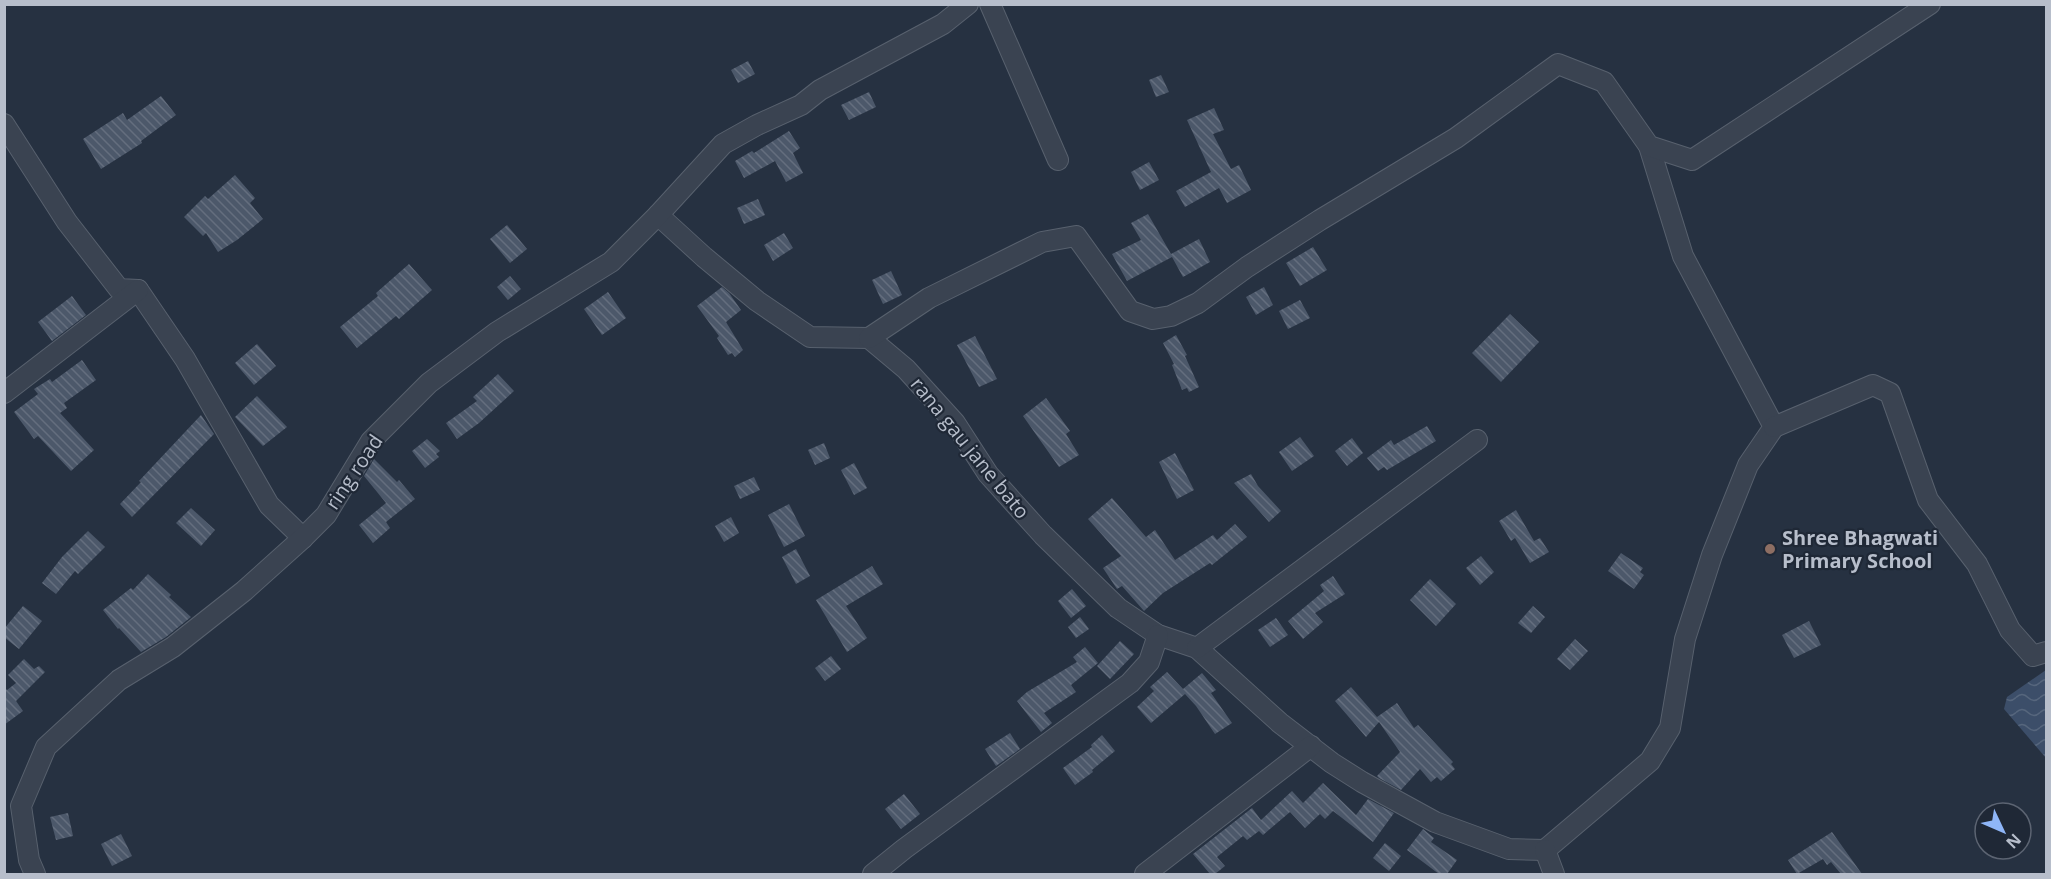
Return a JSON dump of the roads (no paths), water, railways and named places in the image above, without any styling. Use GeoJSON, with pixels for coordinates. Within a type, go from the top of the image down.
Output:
{"type":"FeatureCollection","features":[{"type":"Feature","properties":{"kind":"street","name":"ring road"},"geometry":{"type":"LineString","coordinates":[[35,874],[29,860],[21,806],[46,747],[119,680],[173,647],[244,591],[303,538],[326,514],[371,441],[429,383],[497,332],[611,262],[723,144],[757,124],[801,105],[820,90],[943,24],[968,4]]}},
{"type":"Feature","properties":{"kind":"street"},"geometry":{"type":"LineString","coordinates":[[990,4],[1058,160]]}},
{"type":"Feature","properties":{"kind":"street"},"geometry":{"type":"LineString","coordinates":[[1649,146],[1692,159],[1930,4]]}},
{"type":"Feature","properties":{"kind":"street"},"geometry":{"type":"LineString","coordinates":[[658,215],[704,257],[758,301],[810,337],[869,338],[929,298],[1042,242],[1076,236],[1130,311],[1153,319],[1171,316],[1198,303],[1247,267],[1320,220],[1456,138],[1558,64],[1604,82],[1649,146],[1683,256],[1774,427]]}},
{"type":"Feature","properties":{"kind":"street"},"geometry":{"type":"LineString","coordinates":[[4,124],[67,222],[119,289],[138,290]]}},
{"type":"Feature","properties":{"kind":"street"},"geometry":{"type":"LineString","coordinates":[[4,393],[138,290]]}},
{"type":"Feature","properties":{"kind":"street"},"geometry":{"type":"LineString","coordinates":[[138,290],[185,359],[269,505],[303,538]]}},
{"type":"Feature","properties":{"kind":"street","name":"rana gau jane bato"},"geometry":{"type":"LineString","coordinates":[[869,338],[906,369],[955,423],[988,474],[1043,536],[1118,608],[1158,635],[1197,648]]}},
{"type":"Feature","properties":{"kind":"street"},"geometry":{"type":"LineString","coordinates":[[1477,440],[1197,648],[1280,723],[1311,746],[1362,782],[1435,822],[1509,849],[1545,849],[1650,761],[1670,728],[1685,639],[1712,555],[1748,465],[1774,427],[1873,385],[1890,393],[1928,500],[1977,564],[2010,630],[2033,656],[2046,652]]}},
{"type":"Feature","properties":{"kind":"street"},"geometry":{"type":"LineString","coordinates":[[873,874],[1130,683],[1149,662],[1158,635]]}},
{"type":"Feature","properties":{"kind":"street"},"geometry":{"type":"LineString","coordinates":[[1145,874],[1311,746]]}},
{"type":"Feature","properties":{"kind":"street"},"geometry":{"type":"LineString","coordinates":[[1545,849],[1554,874]]}},
{"type":"Feature","properties":{"kind":"water"},"geometry":{"type":"Polygon","coordinates":[[[2046,670],[2046,758],[2004,709],[2007,697],[2046,670]]]}},
{"type":"Feature","properties":{"kind":"place","name":"Shree Bhagwati Primary School"},"geometry":{"type":"Point","coordinates":[1770,549]}}]}
